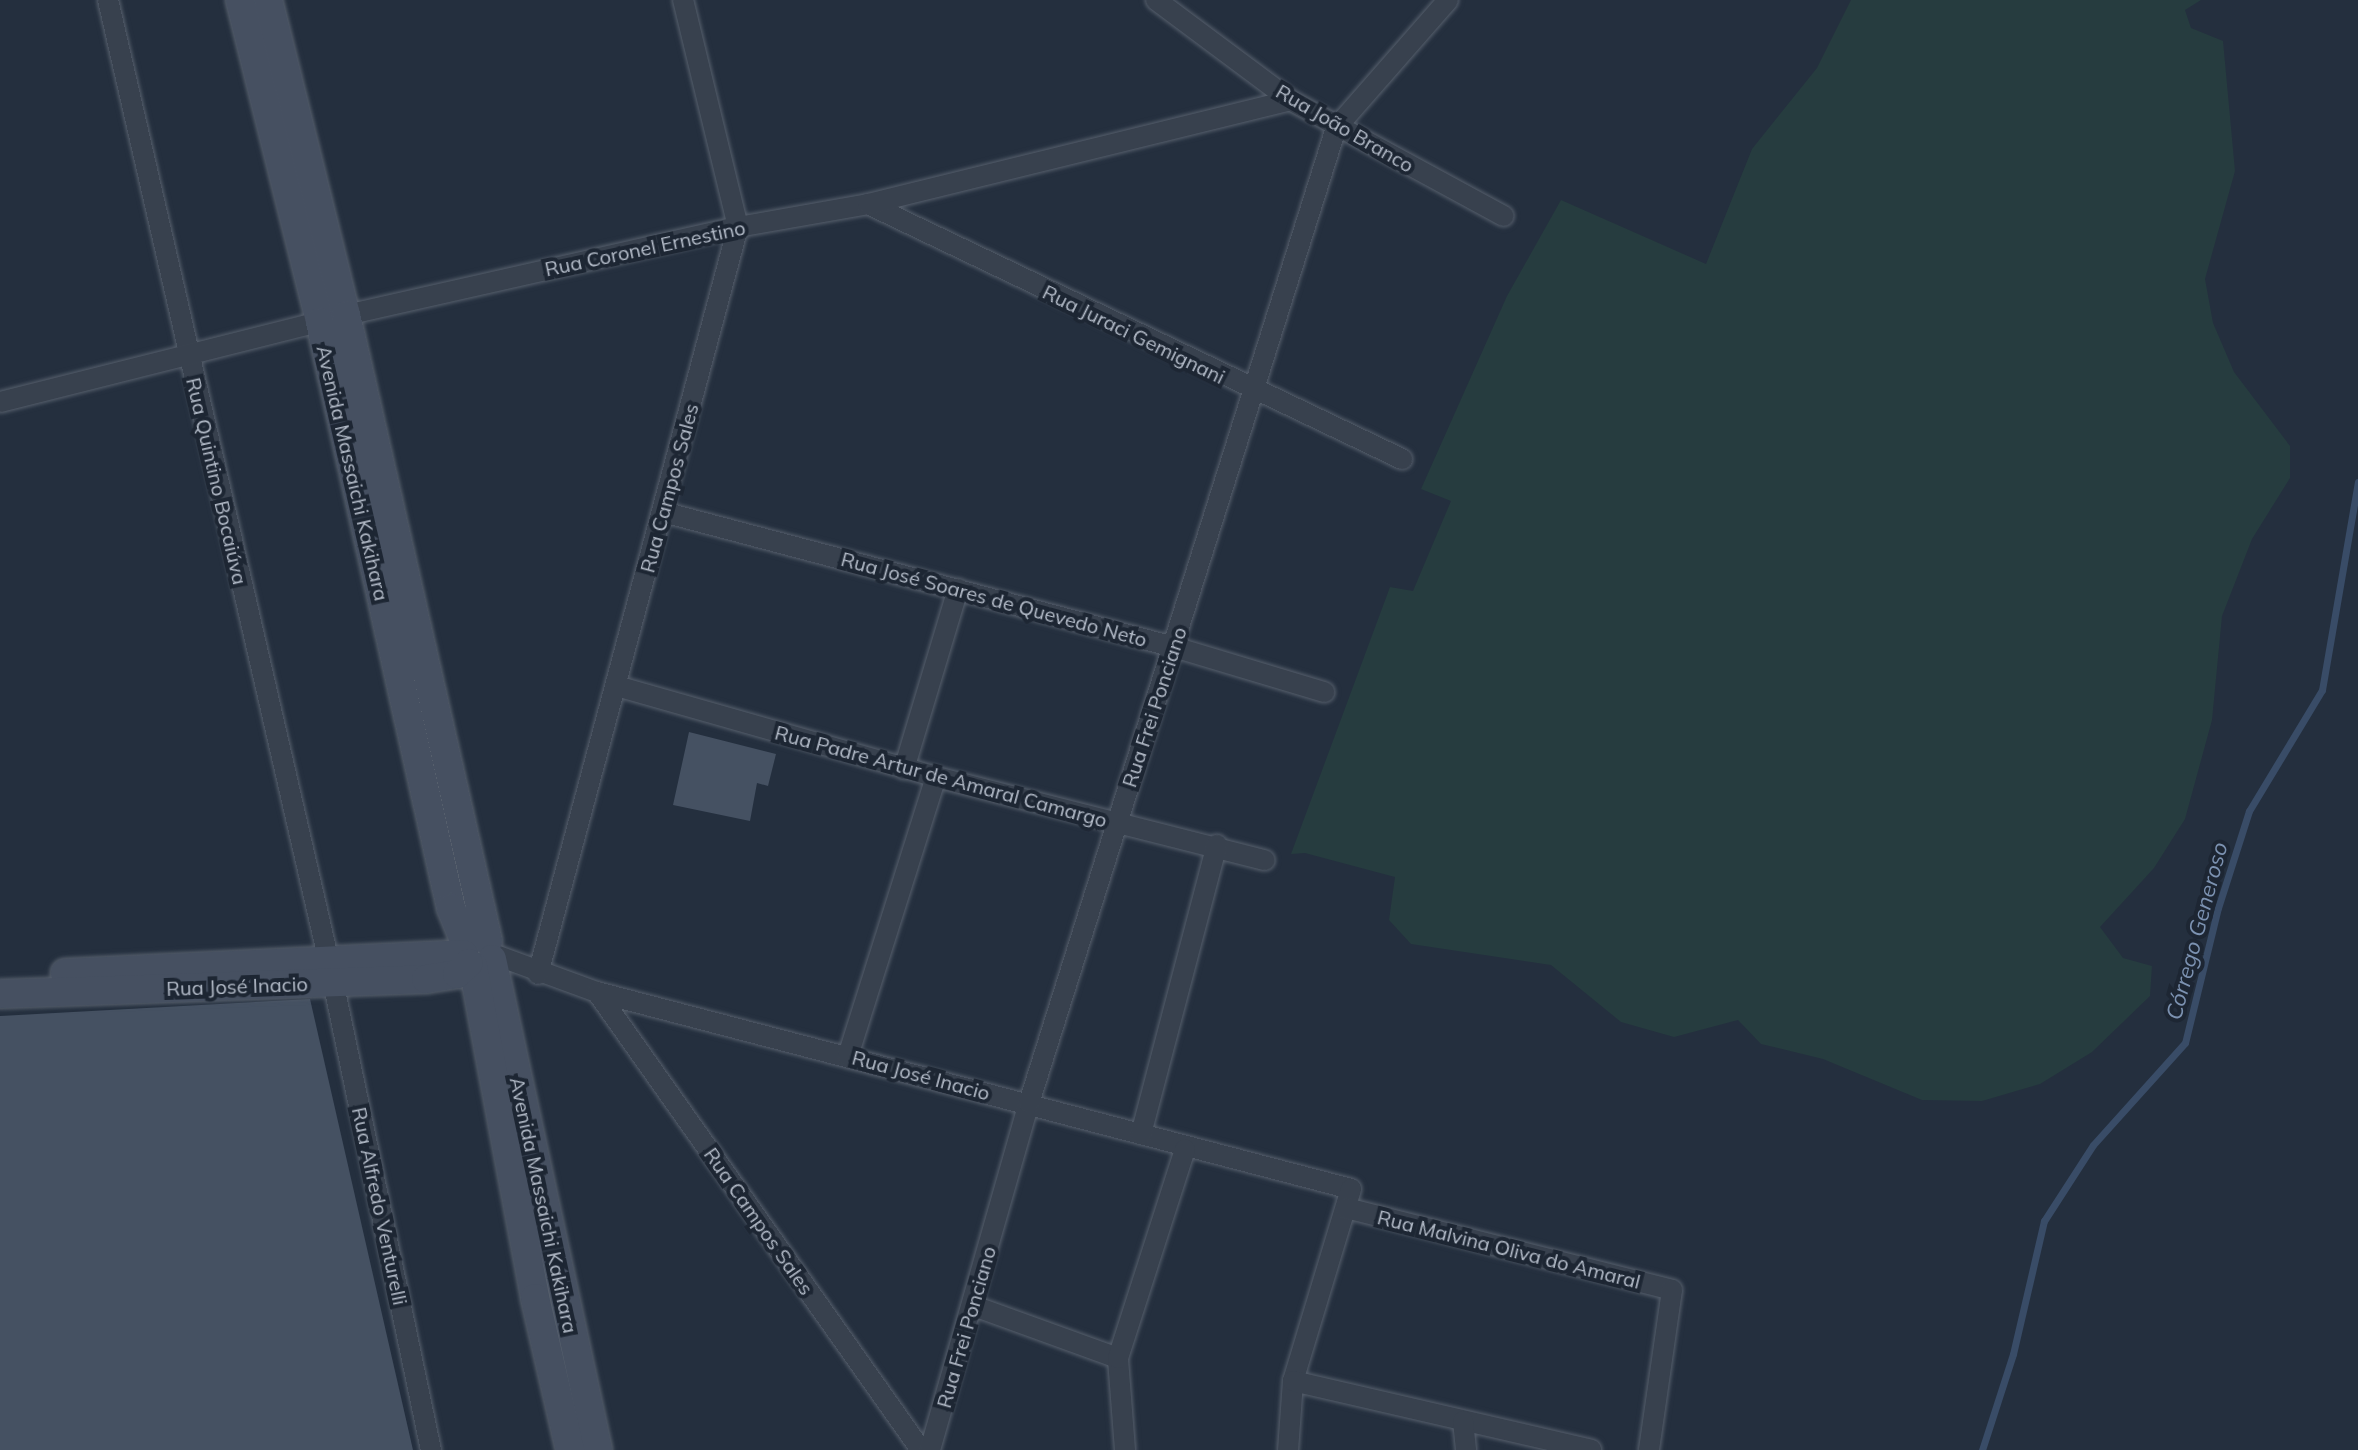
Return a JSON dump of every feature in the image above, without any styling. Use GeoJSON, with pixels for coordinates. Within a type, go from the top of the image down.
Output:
{"type":"FeatureCollection","features":[{"type":"Feature","properties":{"kind":"street","name":"Rua Quintino Bocaiúva"},"geometry":{"type":"LineString","coordinates":[[108,0],[331,973]]}},
{"type":"Feature","properties":{"kind":"street","name":"Avenida Massaichi Kakihara"},"geometry":{"type":"LineString","coordinates":[[240,0],[333,318]]}},
{"type":"Feature","properties":{"kind":"street","name":"Avenida Massaichi Kakihara"},"geometry":{"type":"LineString","coordinates":[[268,0],[451,908],[478,955],[598,1450]]}},
{"type":"Feature","properties":{"kind":"street","name":"Rua Campos Sales"},"geometry":{"type":"LineString","coordinates":[[538,974],[738,227],[683,0]]}},
{"type":"Feature","properties":{"kind":"street","name":"Rua João Branco"},"geometry":{"type":"LineString","coordinates":[[1156,0],[1290,100],[1336,128],[1504,216]]}},
{"type":"Feature","properties":{"kind":"street","name":"Rua Frei Ponciano"},"geometry":{"type":"LineString","coordinates":[[930,1450],[974,1306],[1029,1103],[1174,647],[1250,391],[1336,128],[1448,0]]}},
{"type":"Feature","properties":{"kind":"street","name":"Rua Coronel Ernestino"},"geometry":{"type":"LineString","coordinates":[[0,402],[333,318],[738,227],[868,204],[1290,100]]}},
{"type":"Feature","properties":{"kind":"street","name":"Rua Juraci Gemignani"},"geometry":{"type":"LineString","coordinates":[[868,204],[1250,391],[1402,459]]}},
{"type":"Feature","properties":{"kind":"street","name":"Rua José Soares de Quevedo Neto"},"geometry":{"type":"LineString","coordinates":[[663,512],[1174,647],[1324,692]]}},
{"type":"Feature","properties":{"kind":"street"},"geometry":{"type":"LineString","coordinates":[[904,769],[958,589]]}},
{"type":"Feature","properties":{"kind":"street","name":"Rua Padre Artur de Amaral Camargo"},"geometry":{"type":"LineString","coordinates":[[617,686],[904,769],[1116,823],[1217,845],[1265,860]]}},
{"type":"Feature","properties":{"kind":"street"},"geometry":{"type":"LineString","coordinates":[[848,1056],[936,777]]}},
{"type":"Feature","properties":{"kind":"street"},"geometry":{"type":"LineString","coordinates":[[1141,1134],[1217,845]]}},
{"type":"Feature","properties":{"kind":"street","name":"Avenida Massaichi Kakihara"},"geometry":{"type":"LineString","coordinates":[[478,955],[535,1298],[570,1450]]}},
{"type":"Feature","properties":{"kind":"street","name":"Rua José Inacio"},"geometry":{"type":"LineString","coordinates":[[0,994],[331,973],[478,955],[597,992],[1141,1134],[1349,1198]]}},
{"type":"Feature","properties":{"kind":"street","name":"Rua José Inacio"},"geometry":{"type":"LineString","coordinates":[[0,975],[331,973]]}},
{"type":"Feature","properties":{"kind":"street","name":"Rua Alfredo Venturelli"},"geometry":{"type":"LineString","coordinates":[[331,973],[431,1450]]}},
{"type":"Feature","properties":{"kind":"street","name":"Rua Campos Sales"},"geometry":{"type":"LineString","coordinates":[[597,992],[921,1450]]}},
{"type":"Feature","properties":{"kind":"street"},"geometry":{"type":"LineString","coordinates":[[1125,1450],[1118,1358],[1185,1149]]}},
{"type":"Feature","properties":{"kind":"street"},"geometry":{"type":"LineString","coordinates":[[1288,1450],[1293,1381],[1349,1198]]}},
{"type":"Feature","properties":{"kind":"street","name":"Rua Malvina Oliva do Amaral"},"geometry":{"type":"LineString","coordinates":[[1349,1198],[1672,1290],[1649,1450]]}},
{"type":"Feature","properties":{"kind":"street"},"geometry":{"type":"LineString","coordinates":[[974,1306],[1118,1358]]}},
{"type":"Feature","properties":{"kind":"street"},"geometry":{"type":"LineString","coordinates":[[1293,1381],[1591,1450]]}},
{"type":"Feature","properties":{"kind":"street"},"geometry":{"type":"LineString","coordinates":[[1463,1421],[1466,1450]]}},
{"type":"Feature","properties":{"kind":"green space"},"geometry":{"type":"Polygon","coordinates":[[[1851,0],[2201,0],[2185,10],[2191,28],[2223,41],[2235,171],[2205,279],[2213,323],[2234,372],[2290,446],[2290,478],[2252,539],[2222,616],[2212,720],[2185,819],[2154,868],[2100,927],[2123,958],[2152,966],[2150,996],[2092,1052],[2040,1084],[1982,1101],[1922,1100],[1823,1059],[1761,1044],[1738,1020],[1674,1037],[1621,1022],[1551,965],[1411,944],[1389,920],[1395,877],[1305,853],[1291,854],[1390,587],[1413,591],[1451,501],[1421,489],[1507,296],[1561,200],[1706,264],[1752,149],[1817,68],[1851,0]]]}},
{"type":"Feature","properties":{"kind":"building"},"geometry":{"type":"Polygon","coordinates":[[[689,732],[776,754],[768,786],[757,783],[750,821],[673,805],[689,732]]]}},
{"type":"Feature","properties":{"kind":"building"},"geometry":{"type":"Polygon","coordinates":[[[310,999],[413,1450],[0,1450],[0,1016],[310,999]]]}},
{"type":"Feature","properties":{"kind":"waterway","name":"Córrego Generoso"},"geometry":{"type":"LineString","coordinates":[[1982,1450],[2013,1354],[2044,1221],[2093,1145],[2185,1043],[2218,908],[2249,811],[2322,690],[2358,482]]}}]}
